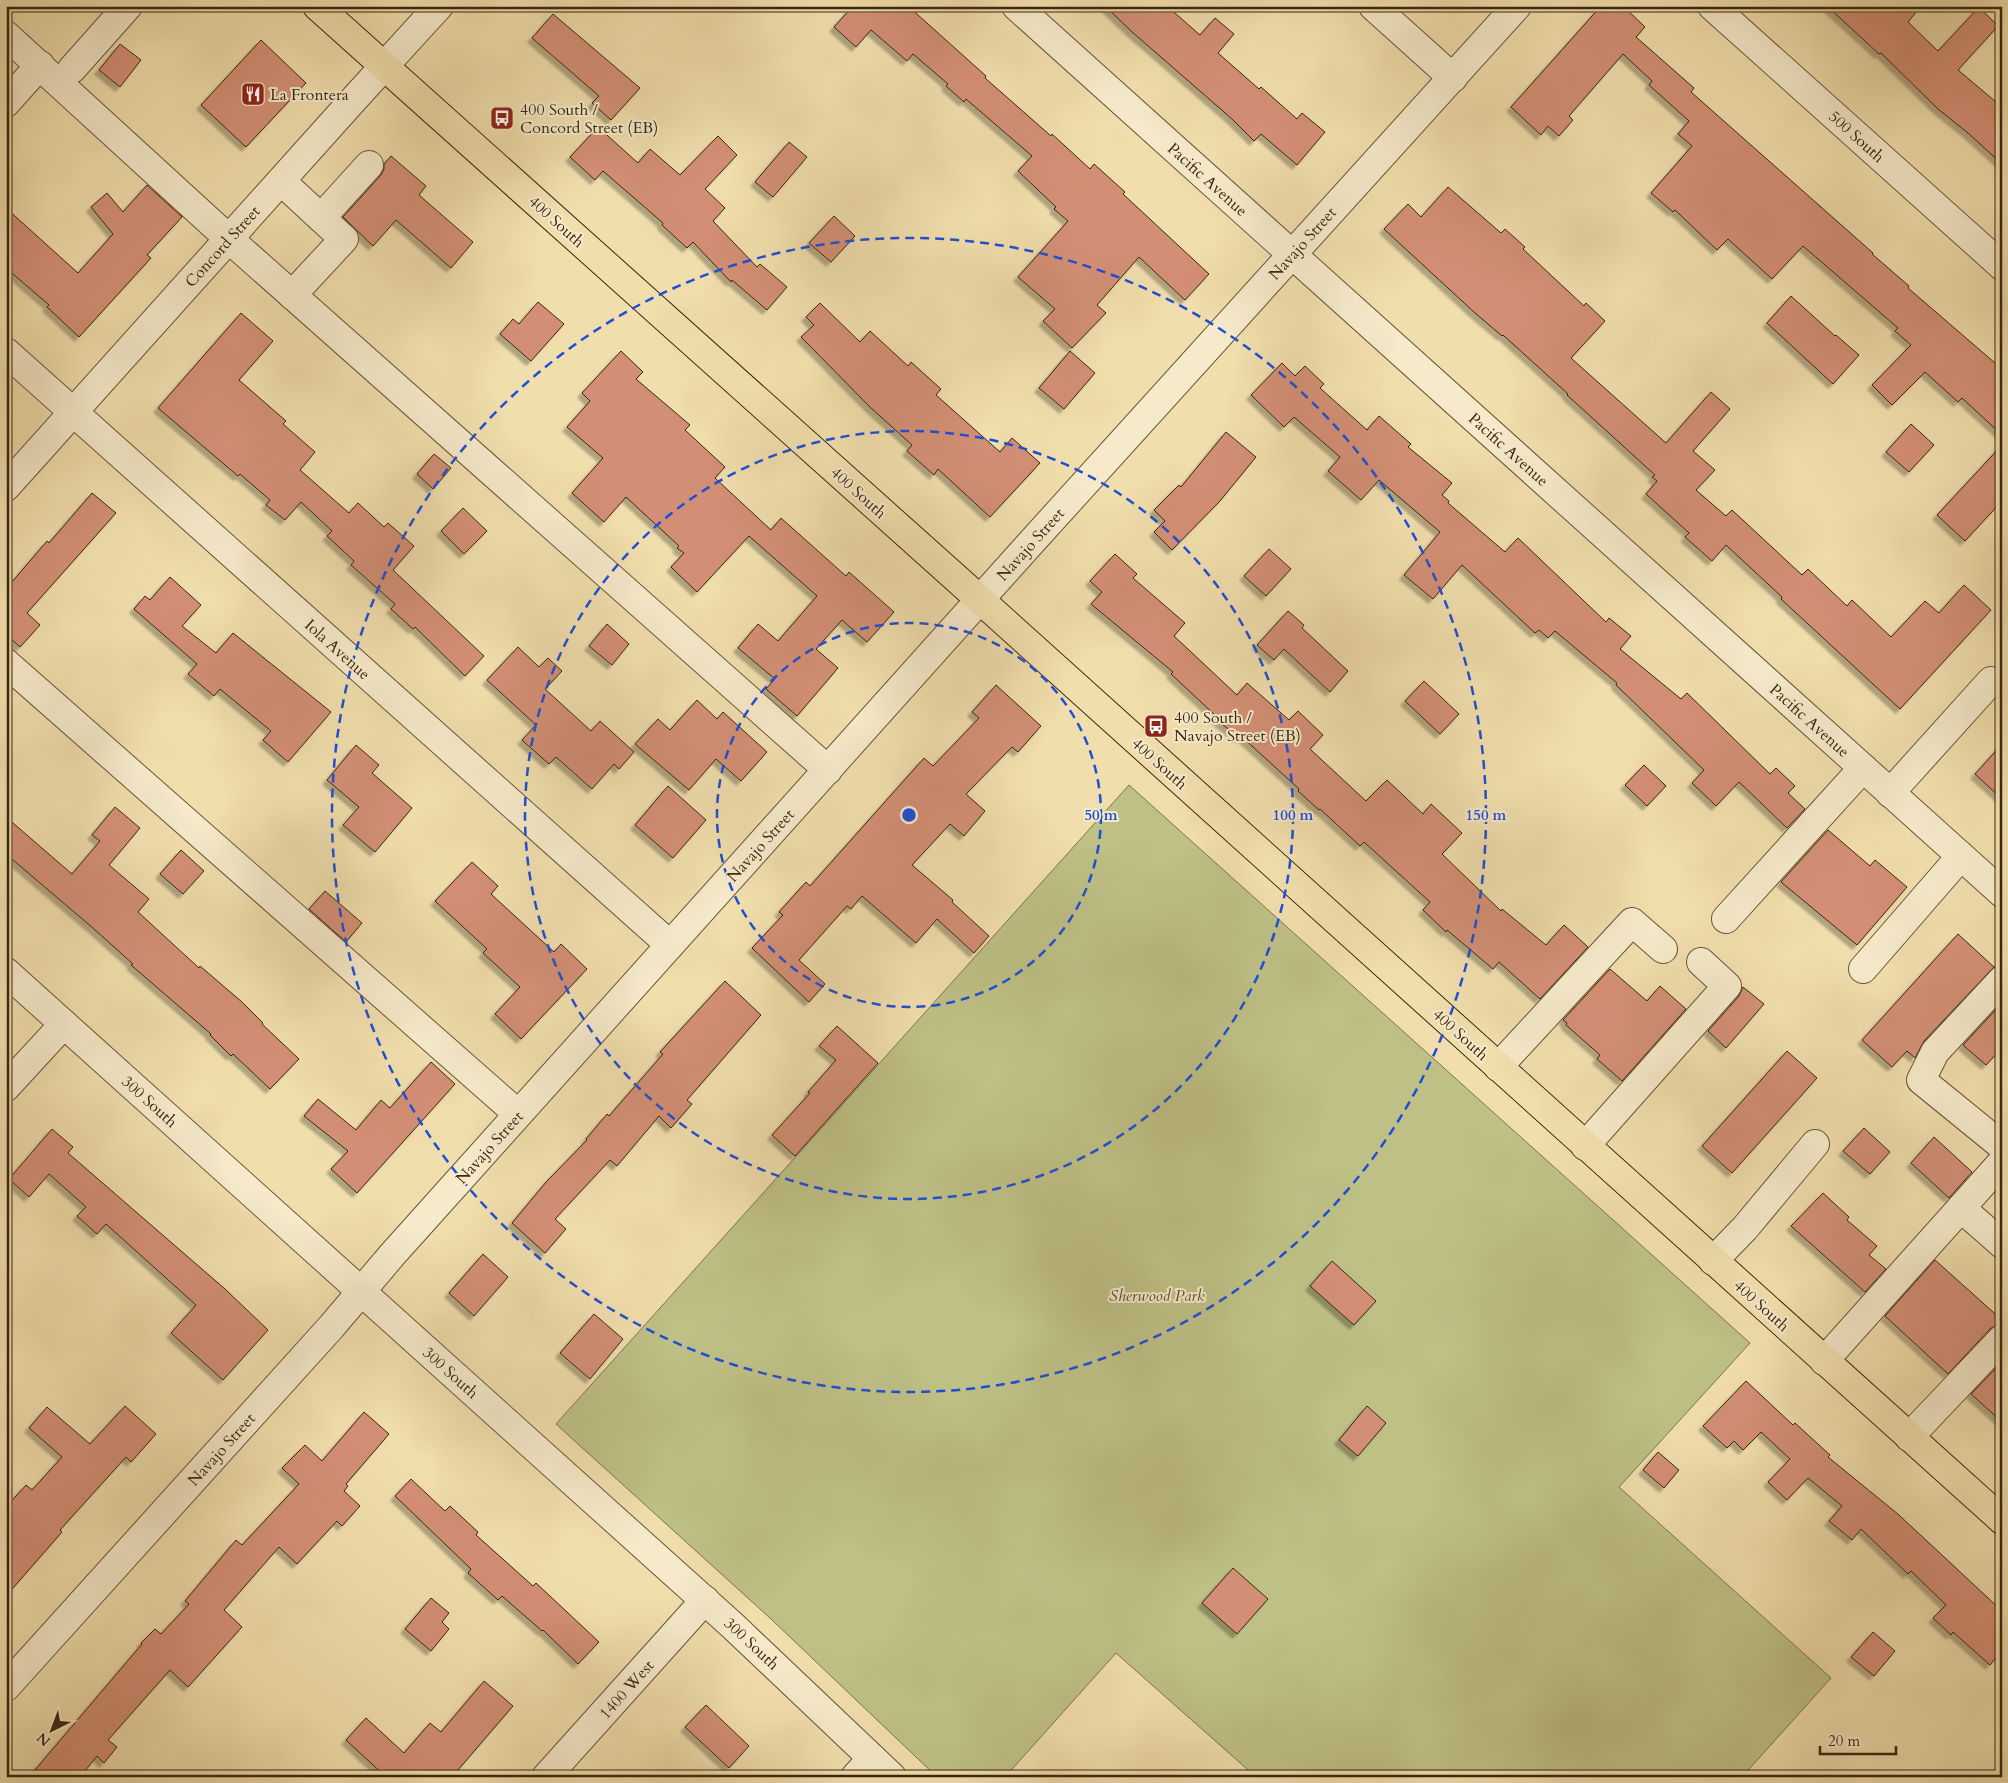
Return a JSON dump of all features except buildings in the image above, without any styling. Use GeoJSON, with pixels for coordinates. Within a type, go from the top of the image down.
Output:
{"type":"FeatureCollection","features":[{"type":"Feature","properties":{"kind":"main road","name":"400 South"},"geometry":{"type":"LineString","coordinates":[[317,6],[1909,1437],[2000,1515]]}},
{"type":"Feature","properties":{"kind":"street"},"geometry":{"type":"LineString","coordinates":[[72,69],[128,6]]}},
{"type":"Feature","properties":{"kind":"street","name":"Concord Street"},"geometry":{"type":"LineString","coordinates":[[6,487],[439,6]]}},
{"type":"Feature","properties":{"kind":"street","name":"Pacific Avenue"},"geometry":{"type":"LineString","coordinates":[[1016,6],[2002,893]]}},
{"type":"Feature","properties":{"kind":"street"},"geometry":{"type":"LineString","coordinates":[[1373,6],[1453,78]]}},
{"type":"Feature","properties":{"kind":"street","name":"Navajo Street"},"geometry":{"type":"LineString","coordinates":[[6,1687],[332,1326],[518,1114],[980,600],[1517,6]]}},
{"type":"Feature","properties":{"kind":"street","name":"500 South"},"geometry":{"type":"LineString","coordinates":[[1712,6],[2002,266]]}},
{"type":"Feature","properties":{"kind":"street"},"geometry":{"type":"LineString","coordinates":[[6,35],[229,239],[828,770]]}},
{"type":"Feature","properties":{"kind":"street"},"geometry":{"type":"LineString","coordinates":[[6,103],[40,65]]}},
{"type":"Feature","properties":{"kind":"street"},"geometry":{"type":"LineString","coordinates":[[321,218],[369,165]]}},
{"type":"Feature","properties":{"kind":"street"},"geometry":{"type":"LineString","coordinates":[[281,181],[344,239],[292,295]]}},
{"type":"Feature","properties":{"kind":"street","name":"Iola Avenue"},"geometry":{"type":"LineString","coordinates":[[6,352],[670,945]]}},
{"type":"Feature","properties":{"kind":"street"},"geometry":{"type":"LineString","coordinates":[[6,663],[518,1114]]}},
{"type":"Feature","properties":{"kind":"street"},"geometry":{"type":"LineString","coordinates":[[1890,793],[1991,681]]}},
{"type":"Feature","properties":{"kind":"street"},"geometry":{"type":"LineString","coordinates":[[1726,919],[1863,768]]}},
{"type":"Feature","properties":{"kind":"street"},"geometry":{"type":"LineString","coordinates":[[1863,969],[1961,856]]}},
{"type":"Feature","properties":{"kind":"street"},"geometry":{"type":"LineString","coordinates":[[1498,1067],[1632,922],[1662,949]]}},
{"type":"Feature","properties":{"kind":"street"},"geometry":{"type":"LineString","coordinates":[[1585,1146],[1726,986],[1700,962]]}},
{"type":"Feature","properties":{"kind":"street","name":"300 South"},"geometry":{"type":"LineString","coordinates":[[6,972],[775,1664],[863,1767],[892,1777]]}},
{"type":"Feature","properties":{"kind":"street"},"geometry":{"type":"LineString","coordinates":[[2002,980],[1936,1052],[1921,1080],[2002,1146]]}},
{"type":"Feature","properties":{"kind":"street"},"geometry":{"type":"LineString","coordinates":[[6,1087],[64,1024]]}},
{"type":"Feature","properties":{"kind":"street"},"geometry":{"type":"LineString","coordinates":[[1713,1261],[1745,1228],[1815,1144]]}},
{"type":"Feature","properties":{"kind":"street"},"geometry":{"type":"LineString","coordinates":[[1824,1360],[2002,1162]]}},
{"type":"Feature","properties":{"kind":"street"},"geometry":{"type":"LineString","coordinates":[[1961,1208],[2002,1244]]}},
{"type":"Feature","properties":{"kind":"street"},"geometry":{"type":"LineString","coordinates":[[1909,1437],[2002,1339]]}},
{"type":"Feature","properties":{"kind":"street","name":"1400 West"},"geometry":{"type":"LineString","coordinates":[[546,1777],[705,1600]]}},
{"type":"Feature","properties":{"kind":"green space","name":"Sherwood Park"},"geometry":{"type":"Polygon","coordinates":[[[1129,785],[1750,1343],[1619,1487],[1831,1678],[1742,1777],[1256,1777],[1116,1653],[1005,1777],[937,1777],[771,1619],[556,1424],[1129,785]]]}},
{"type":"Feature","properties":{"kind":"place","name":"La Frontera"},"geometry":{"type":"Point","coordinates":[253,94]}},
{"type":"Feature","properties":{"kind":"place","name":"400 South / Concord Street (EB)"},"geometry":{"type":"Point","coordinates":[502,118]}},
{"type":"Feature","properties":{"kind":"place","name":"400 South / Navajo Street (EB)"},"geometry":{"type":"Point","coordinates":[1156,726]}}]}
